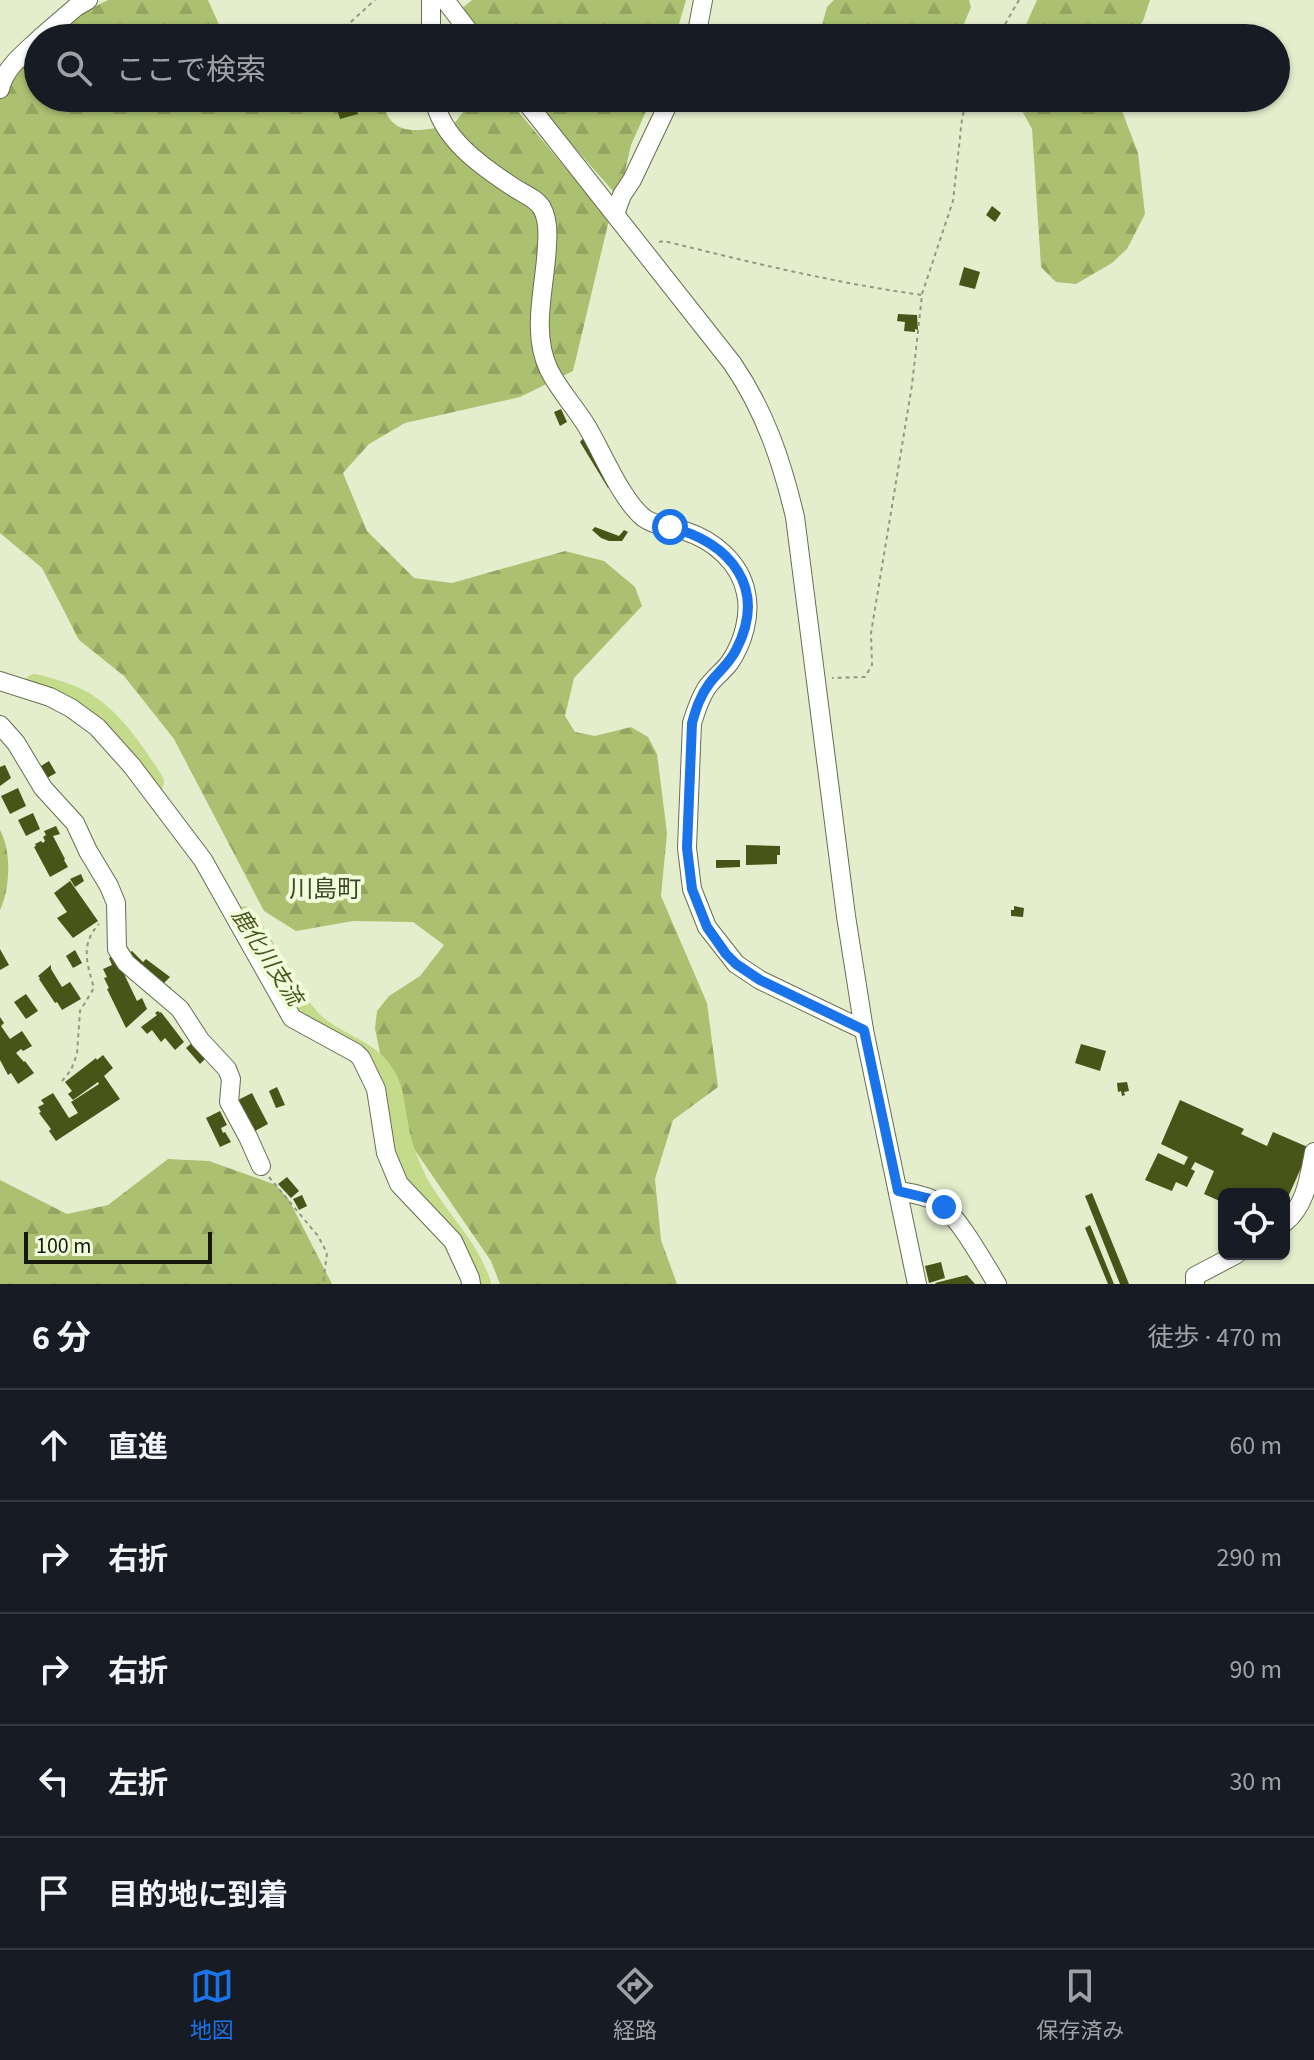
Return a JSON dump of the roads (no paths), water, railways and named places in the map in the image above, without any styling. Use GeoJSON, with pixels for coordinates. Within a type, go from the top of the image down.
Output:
{"type":"FeatureCollection","features":[{"type":"Feature","properties":{"kind":"street"},"geometry":{"type":"LineString","coordinates":[[56,24],[88,0]]}},
{"type":"Feature","properties":{"kind":"street"},"geometry":{"type":"LineString","coordinates":[[431,0],[431,24]]}},
{"type":"Feature","properties":{"kind":"street"},"geometry":{"type":"LineString","coordinates":[[445,0],[463,24]]}},
{"type":"Feature","properties":{"kind":"street"},"geometry":{"type":"LineString","coordinates":[[699,24],[703,0]]}},
{"type":"Feature","properties":{"kind":"street"},"geometry":{"type":"LineString","coordinates":[[0,89],[2,79],[24,53]]}},
{"type":"Feature","properties":{"kind":"street"},"geometry":{"type":"LineString","coordinates":[[438,112],[458,142],[544,210],[548,231],[539,327],[543,353],[554,379],[585,423],[630,502],[645,519],[687,532],[723,552],[738,570],[745,587],[748,607],[739,644],[729,662],[704,691],[692,723],[687,848],[692,889],[698,908],[711,934],[736,964],[760,980],[864,1030]]}},
{"type":"Feature","properties":{"kind":"street"},"geometry":{"type":"LineString","coordinates":[[534,112],[732,363],[753,395],[784,471],[795,517],[846,916],[864,1030],[917,1284]]}},
{"type":"Feature","properties":{"kind":"street"},"geometry":{"type":"LineString","coordinates":[[615,214],[664,112]]}},
{"type":"Feature","properties":{"kind":"street"},"geometry":{"type":"LineString","coordinates":[[0,681],[50,697],[97,727],[132,766],[203,860],[292,1018],[337,1041],[361,1058],[376,1089],[386,1153],[399,1184],[453,1241],[471,1284]]}},
{"type":"Feature","properties":{"kind":"street"},"geometry":{"type":"LineString","coordinates":[[0,725],[16,743],[43,788],[75,823],[109,886],[116,903],[117,949],[126,963],[180,1009],[200,1040],[227,1069],[231,1079],[229,1102],[261,1166]]}},
{"type":"Feature","properties":{"kind":"street"},"geometry":{"type":"LineString","coordinates":[[1290,1218],[1306,1192],[1314,1152]]}},
{"type":"Feature","properties":{"kind":"street"},"geometry":{"type":"LineString","coordinates":[[898,1191],[927,1197],[944,1207],[997,1284]]}},
{"type":"Feature","properties":{"kind":"street"},"geometry":{"type":"LineString","coordinates":[[1195,1280],[1227,1260]]}},
{"type":"Feature","properties":{"kind":"waterway","name":"鹿化川支流"},"geometry":{"type":"LineString","coordinates":[[35,685],[77,699],[100,714],[120,735],[153,782]]}},
{"type":"Feature","properties":{"kind":"waterway","name":"鹿化川支流"},"geometry":{"type":"LineString","coordinates":[[243,917],[302,1011],[321,1030],[367,1057],[386,1078],[400,1139],[413,1174],[467,1256],[480,1284]]}},
{"type":"Feature","properties":{"kind":"district","name":"川島町"},"geometry":{"type":"Point","coordinates":[325,889]}}]}
